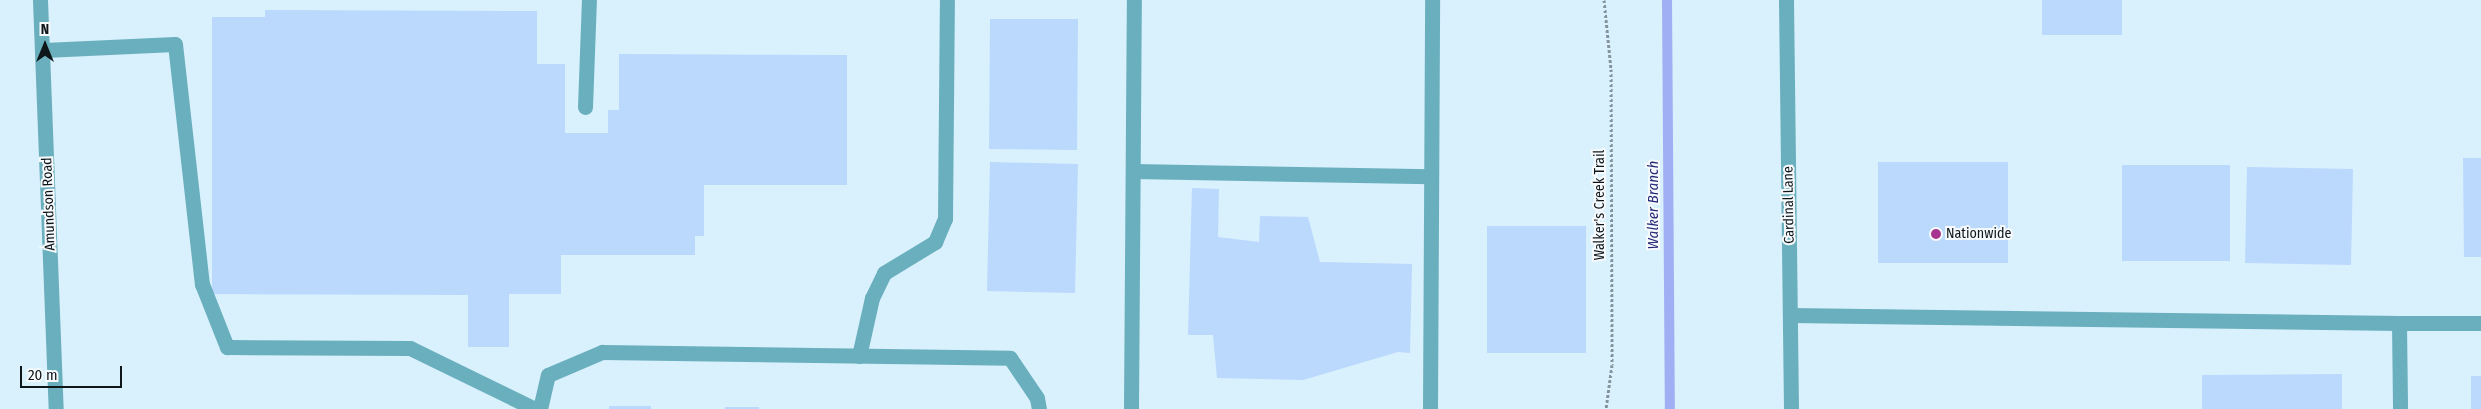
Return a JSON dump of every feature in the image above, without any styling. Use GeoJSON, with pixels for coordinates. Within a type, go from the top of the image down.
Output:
{"type":"FeatureCollection","features":[{"type":"Feature","properties":{"kind":"street","name":"Amundson Road"},"geometry":{"type":"LineString","coordinates":[[40,0],[44,50],[56,409]]}},
{"type":"Feature","properties":{"kind":"street"},"geometry":{"type":"LineString","coordinates":[[585,107],[590,0]]}},
{"type":"Feature","properties":{"kind":"street"},"geometry":{"type":"LineString","coordinates":[[859,356],[872,298],[884,273],[936,242],[945,219],[947,0]]}},
{"type":"Feature","properties":{"kind":"street"},"geometry":{"type":"LineString","coordinates":[[1131,409],[1134,0]]}},
{"type":"Feature","properties":{"kind":"street"},"geometry":{"type":"LineString","coordinates":[[1430,409],[1432,0]]}},
{"type":"Feature","properties":{"kind":"street","name":"Cardinal Lane"},"geometry":{"type":"LineString","coordinates":[[1786,0],[1791,409]]}},
{"type":"Feature","properties":{"kind":"street"},"geometry":{"type":"LineString","coordinates":[[44,50],[175,44],[202,284],[227,347],[410,348],[535,409]]}},
{"type":"Feature","properties":{"kind":"street"},"geometry":{"type":"LineString","coordinates":[[1133,171],[1431,176]]}},
{"type":"Feature","properties":{"kind":"street"},"geometry":{"type":"LineString","coordinates":[[1790,315],[2481,323]]}},
{"type":"Feature","properties":{"kind":"street"},"geometry":{"type":"LineString","coordinates":[[2400,323],[2400,409]]}},
{"type":"Feature","properties":{"kind":"street"},"geometry":{"type":"LineString","coordinates":[[540,409],[548,375],[602,352],[1010,358],[1037,398],[1039,409]]}},
{"type":"Feature","properties":{"kind":"path","name":"Walker's Creek Trail"},"geometry":{"type":"LineString","coordinates":[[1604,0],[1611,99],[1612,365],[1606,409]]}},
{"type":"Feature","properties":{"kind":"building"},"geometry":{"type":"Polygon","coordinates":[[[2042,0],[2122,0],[2122,35],[2042,35],[2042,0]]]}},
{"type":"Feature","properties":{"kind":"building"},"geometry":{"type":"Polygon","coordinates":[[[265,10],[537,11],[537,64],[565,64],[565,133],[608,133],[608,110],[619,110],[619,54],[847,55],[847,185],[704,185],[704,236],[695,236],[695,255],[561,255],[561,294],[509,294],[509,347],[468,347],[468,295],[212,294],[212,17],[265,17],[265,10]]]}},
{"type":"Feature","properties":{"kind":"building"},"geometry":{"type":"Polygon","coordinates":[[[990,19],[1078,19],[1077,150],[989,149],[990,19]]]}},
{"type":"Feature","properties":{"kind":"building"},"geometry":{"type":"Polygon","coordinates":[[[2463,158],[2481,158],[2481,257],[2464,257],[2463,158]]]}},
{"type":"Feature","properties":{"kind":"building"},"geometry":{"type":"Polygon","coordinates":[[[990,162],[1078,164],[1075,293],[987,291],[990,162]]]}},
{"type":"Feature","properties":{"kind":"building"},"geometry":{"type":"Polygon","coordinates":[[[1878,162],[2008,162],[2008,263],[1878,263],[1878,162]]]}},
{"type":"Feature","properties":{"kind":"building"},"geometry":{"type":"Polygon","coordinates":[[[2122,165],[2230,165],[2230,261],[2122,261],[2122,165]]]}},
{"type":"Feature","properties":{"kind":"building"},"geometry":{"type":"Polygon","coordinates":[[[2247,167],[2353,169],[2351,265],[2245,263],[2247,167]]]}},
{"type":"Feature","properties":{"kind":"building"},"geometry":{"type":"Polygon","coordinates":[[[1192,188],[1219,189],[1218,237],[1259,242],[1260,216],[1308,217],[1320,262],[1412,264],[1410,353],[1398,352],[1303,380],[1217,378],[1213,335],[1188,335],[1192,188]]]}},
{"type":"Feature","properties":{"kind":"building"},"geometry":{"type":"Polygon","coordinates":[[[1487,226],[1586,226],[1586,353],[1487,353],[1487,226]]]}},
{"type":"Feature","properties":{"kind":"building"},"geometry":{"type":"Polygon","coordinates":[[[2342,374],[2342,409],[2202,409],[2202,375],[2342,374]]]}},
{"type":"Feature","properties":{"kind":"building"},"geometry":{"type":"Polygon","coordinates":[[[2471,376],[2481,376],[2481,409],[2471,409],[2471,376]]]}},
{"type":"Feature","properties":{"kind":"building"},"geometry":{"type":"Polygon","coordinates":[[[609,406],[651,406],[651,409],[609,409],[609,406]]]}},
{"type":"Feature","properties":{"kind":"building"},"geometry":{"type":"Polygon","coordinates":[[[725,407],[759,407],[759,409],[725,409],[725,407]]]}},
{"type":"Feature","properties":{"kind":"waterway","name":"Walker Branch"},"geometry":{"type":"LineString","coordinates":[[1667,0],[1670,409]]}},
{"type":"Feature","properties":{"kind":"place","name":"Nationwide"},"geometry":{"type":"Point","coordinates":[1936,234]}}]}
